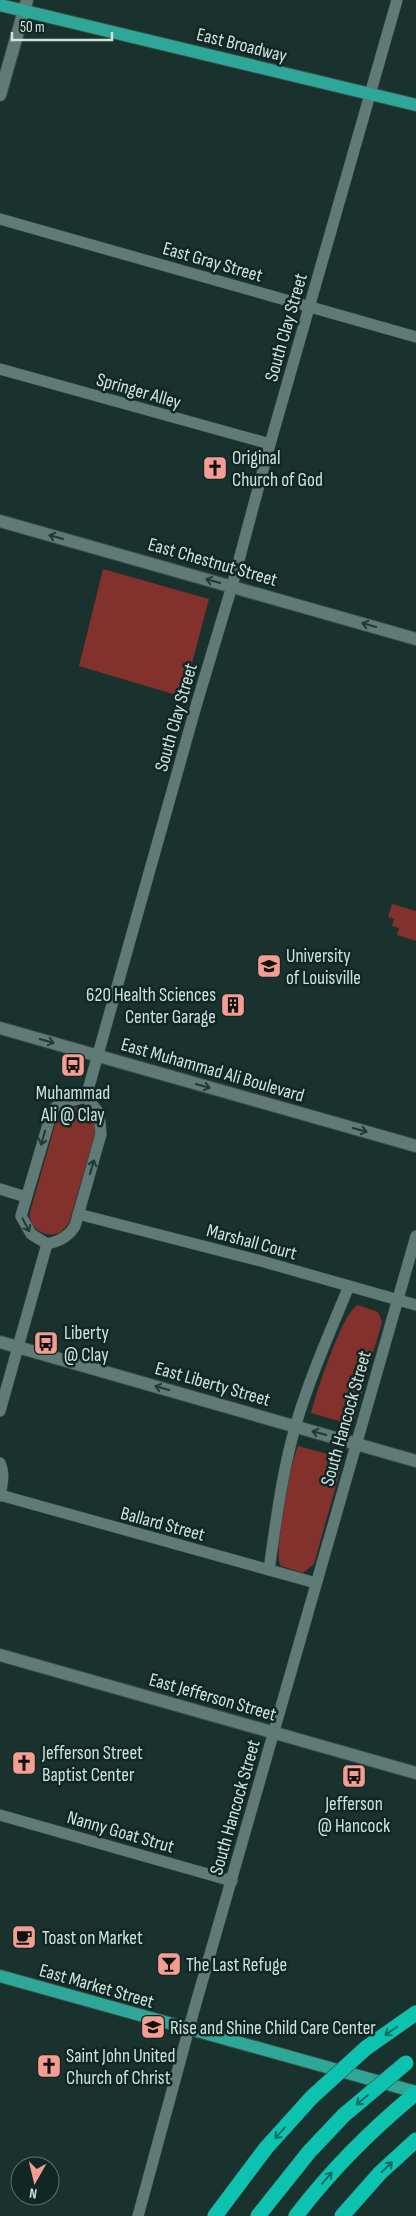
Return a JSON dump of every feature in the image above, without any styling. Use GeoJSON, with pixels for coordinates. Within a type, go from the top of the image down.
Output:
{"type":"FeatureCollection","features":[{"type":"Feature","properties":{"kind":"highway"},"geometry":{"type":"LineString","coordinates":[[215,2216],[266,2148],[312,2097],[366,2048],[416,2013]]}},
{"type":"Feature","properties":{"kind":"highway"},"geometry":{"type":"LineString","coordinates":[[258,2216],[303,2159],[344,2115],[411,2059]]}},
{"type":"Feature","properties":{"kind":"highway"},"geometry":{"type":"LineString","coordinates":[[296,2216],[344,2159],[386,2118],[416,2093]]}},
{"type":"Feature","properties":{"kind":"highway"},"geometry":{"type":"LineString","coordinates":[[342,2216],[380,2173],[416,2140]]}},
{"type":"Feature","properties":{"kind":"main road","name":"East Broadway"},"geometry":{"type":"LineString","coordinates":[[0,5],[26,5],[416,106]]}},
{"type":"Feature","properties":{"kind":"main road","name":"East Market Street"},"geometry":{"type":"LineString","coordinates":[[0,1976],[416,2093]]}},
{"type":"Feature","properties":{"kind":"street","name":"South Clay Street"},"geometry":{"type":"LineString","coordinates":[[86,1097],[397,0]]}},
{"type":"Feature","properties":{"kind":"street"},"geometry":{"type":"LineString","coordinates":[[0,95],[26,5]]}},
{"type":"Feature","properties":{"kind":"street","name":"East Gray Street"},"geometry":{"type":"LineString","coordinates":[[0,219],[416,337]]}},
{"type":"Feature","properties":{"kind":"street","name":"Springer Alley"},"geometry":{"type":"LineString","coordinates":[[0,369],[270,444]]}},
{"type":"Feature","properties":{"kind":"street","name":"East Chestnut Street"},"geometry":{"type":"LineString","coordinates":[[0,521],[416,638]]}},
{"type":"Feature","properties":{"kind":"street","name":"East Muhammad Ali Boulevard"},"geometry":{"type":"LineString","coordinates":[[0,1028],[416,1146]]}},
{"type":"Feature","properties":{"kind":"street"},"geometry":{"type":"LineString","coordinates":[[86,1097],[100,1113],[101,1134],[75,1226],[69,1235],[57,1242],[47,1244],[31,1234],[21,1216],[26,1197],[52,1111],[59,1104],[86,1097]]}},
{"type":"Feature","properties":{"kind":"street"},"geometry":{"type":"LineString","coordinates":[[0,1189],[26,1197]]}},
{"type":"Feature","properties":{"kind":"street","name":"Marshall Court"},"geometry":{"type":"LineString","coordinates":[[78,1214],[416,1305]]}},
{"type":"Feature","properties":{"kind":"street","name":"South Hancock Street"},"geometry":{"type":"LineString","coordinates":[[138,2216],[188,2030],[416,1236]]}},
{"type":"Feature","properties":{"kind":"street"},"geometry":{"type":"LineString","coordinates":[[0,1411],[47,1244]]}},
{"type":"Feature","properties":{"kind":"street"},"geometry":{"type":"LineString","coordinates":[[269,1570],[280,1491],[295,1426],[311,1377],[349,1286]]}},
{"type":"Feature","properties":{"kind":"street","name":"East Liberty Street"},"geometry":{"type":"LineString","coordinates":[[0,1342],[416,1460]]}},
{"type":"Feature","properties":{"kind":"street"},"geometry":{"type":"LineString","coordinates":[[0,1463],[3,1479],[0,1495]]}},
{"type":"Feature","properties":{"kind":"street","name":"Ballard Street"},"geometry":{"type":"LineString","coordinates":[[0,1495],[316,1583]]}},
{"type":"Feature","properties":{"kind":"street","name":"East Jefferson Street"},"geometry":{"type":"LineString","coordinates":[[0,1655],[416,1772]]}},
{"type":"Feature","properties":{"kind":"street","name":"Nanny Goat Strut"},"geometry":{"type":"LineString","coordinates":[[0,1815],[232,1881]]}},
{"type":"Feature","properties":{"kind":"shaded area"},"geometry":{"type":"Polygon","coordinates":[[[103,569],[209,599],[183,697],[79,666],[103,569]]]}},
{"type":"Feature","properties":{"kind":"shaded area"},"geometry":{"type":"Polygon","coordinates":[[[392,904],[416,911],[416,941],[397,935],[399,928],[392,926],[394,919],[388,917],[392,904]]]}},
{"type":"Feature","properties":{"kind":"shaded area"},"geometry":{"type":"Polygon","coordinates":[[[80,1108],[94,1117],[96,1130],[69,1223],[60,1233],[43,1233],[32,1223],[30,1212],[57,1118],[65,1109],[80,1108]]]}},
{"type":"Feature","properties":{"kind":"shaded area"},"geometry":{"type":"Polygon","coordinates":[[[358,1305],[378,1312],[382,1322],[354,1420],[346,1423],[311,1413],[338,1337],[352,1310],[358,1305]]]}},
{"type":"Feature","properties":{"kind":"shaded area"},"geometry":{"type":"Polygon","coordinates":[[[298,1446],[339,1457],[342,1464],[314,1564],[303,1573],[281,1566],[279,1559],[284,1508],[291,1470],[298,1446]]]}},
{"type":"Feature","properties":{"kind":"place","name":"Original Church of God"},"geometry":{"type":"Point","coordinates":[215,468]}},
{"type":"Feature","properties":{"kind":"place","name":"University of Louisville"},"geometry":{"type":"Point","coordinates":[269,966]}},
{"type":"Feature","properties":{"kind":"place","name":"620 Health Sciences Center Garage"},"geometry":{"type":"Point","coordinates":[233,1005]}},
{"type":"Feature","properties":{"kind":"place","name":"Muhammad Ali @ Clay"},"geometry":{"type":"Point","coordinates":[73,1065]}},
{"type":"Feature","properties":{"kind":"place","name":"Liberty @ Clay"},"geometry":{"type":"Point","coordinates":[46,1343]}},
{"type":"Feature","properties":{"kind":"place","name":"Jefferson Street Baptist Center"},"geometry":{"type":"Point","coordinates":[24,1763]}},
{"type":"Feature","properties":{"kind":"place","name":"Jefferson @ Hancock"},"geometry":{"type":"Point","coordinates":[354,1776]}},
{"type":"Feature","properties":{"kind":"place","name":"Toast on Market"},"geometry":{"type":"Point","coordinates":[24,1937]}},
{"type":"Feature","properties":{"kind":"place","name":"The Last Refuge"},"geometry":{"type":"Point","coordinates":[169,1964]}},
{"type":"Feature","properties":{"kind":"place","name":"Rise and Shine Child Care Center"},"geometry":{"type":"Point","coordinates":[153,2027]}},
{"type":"Feature","properties":{"kind":"place","name":"Saint John United Church of Christ"},"geometry":{"type":"Point","coordinates":[49,2066]}}]}
